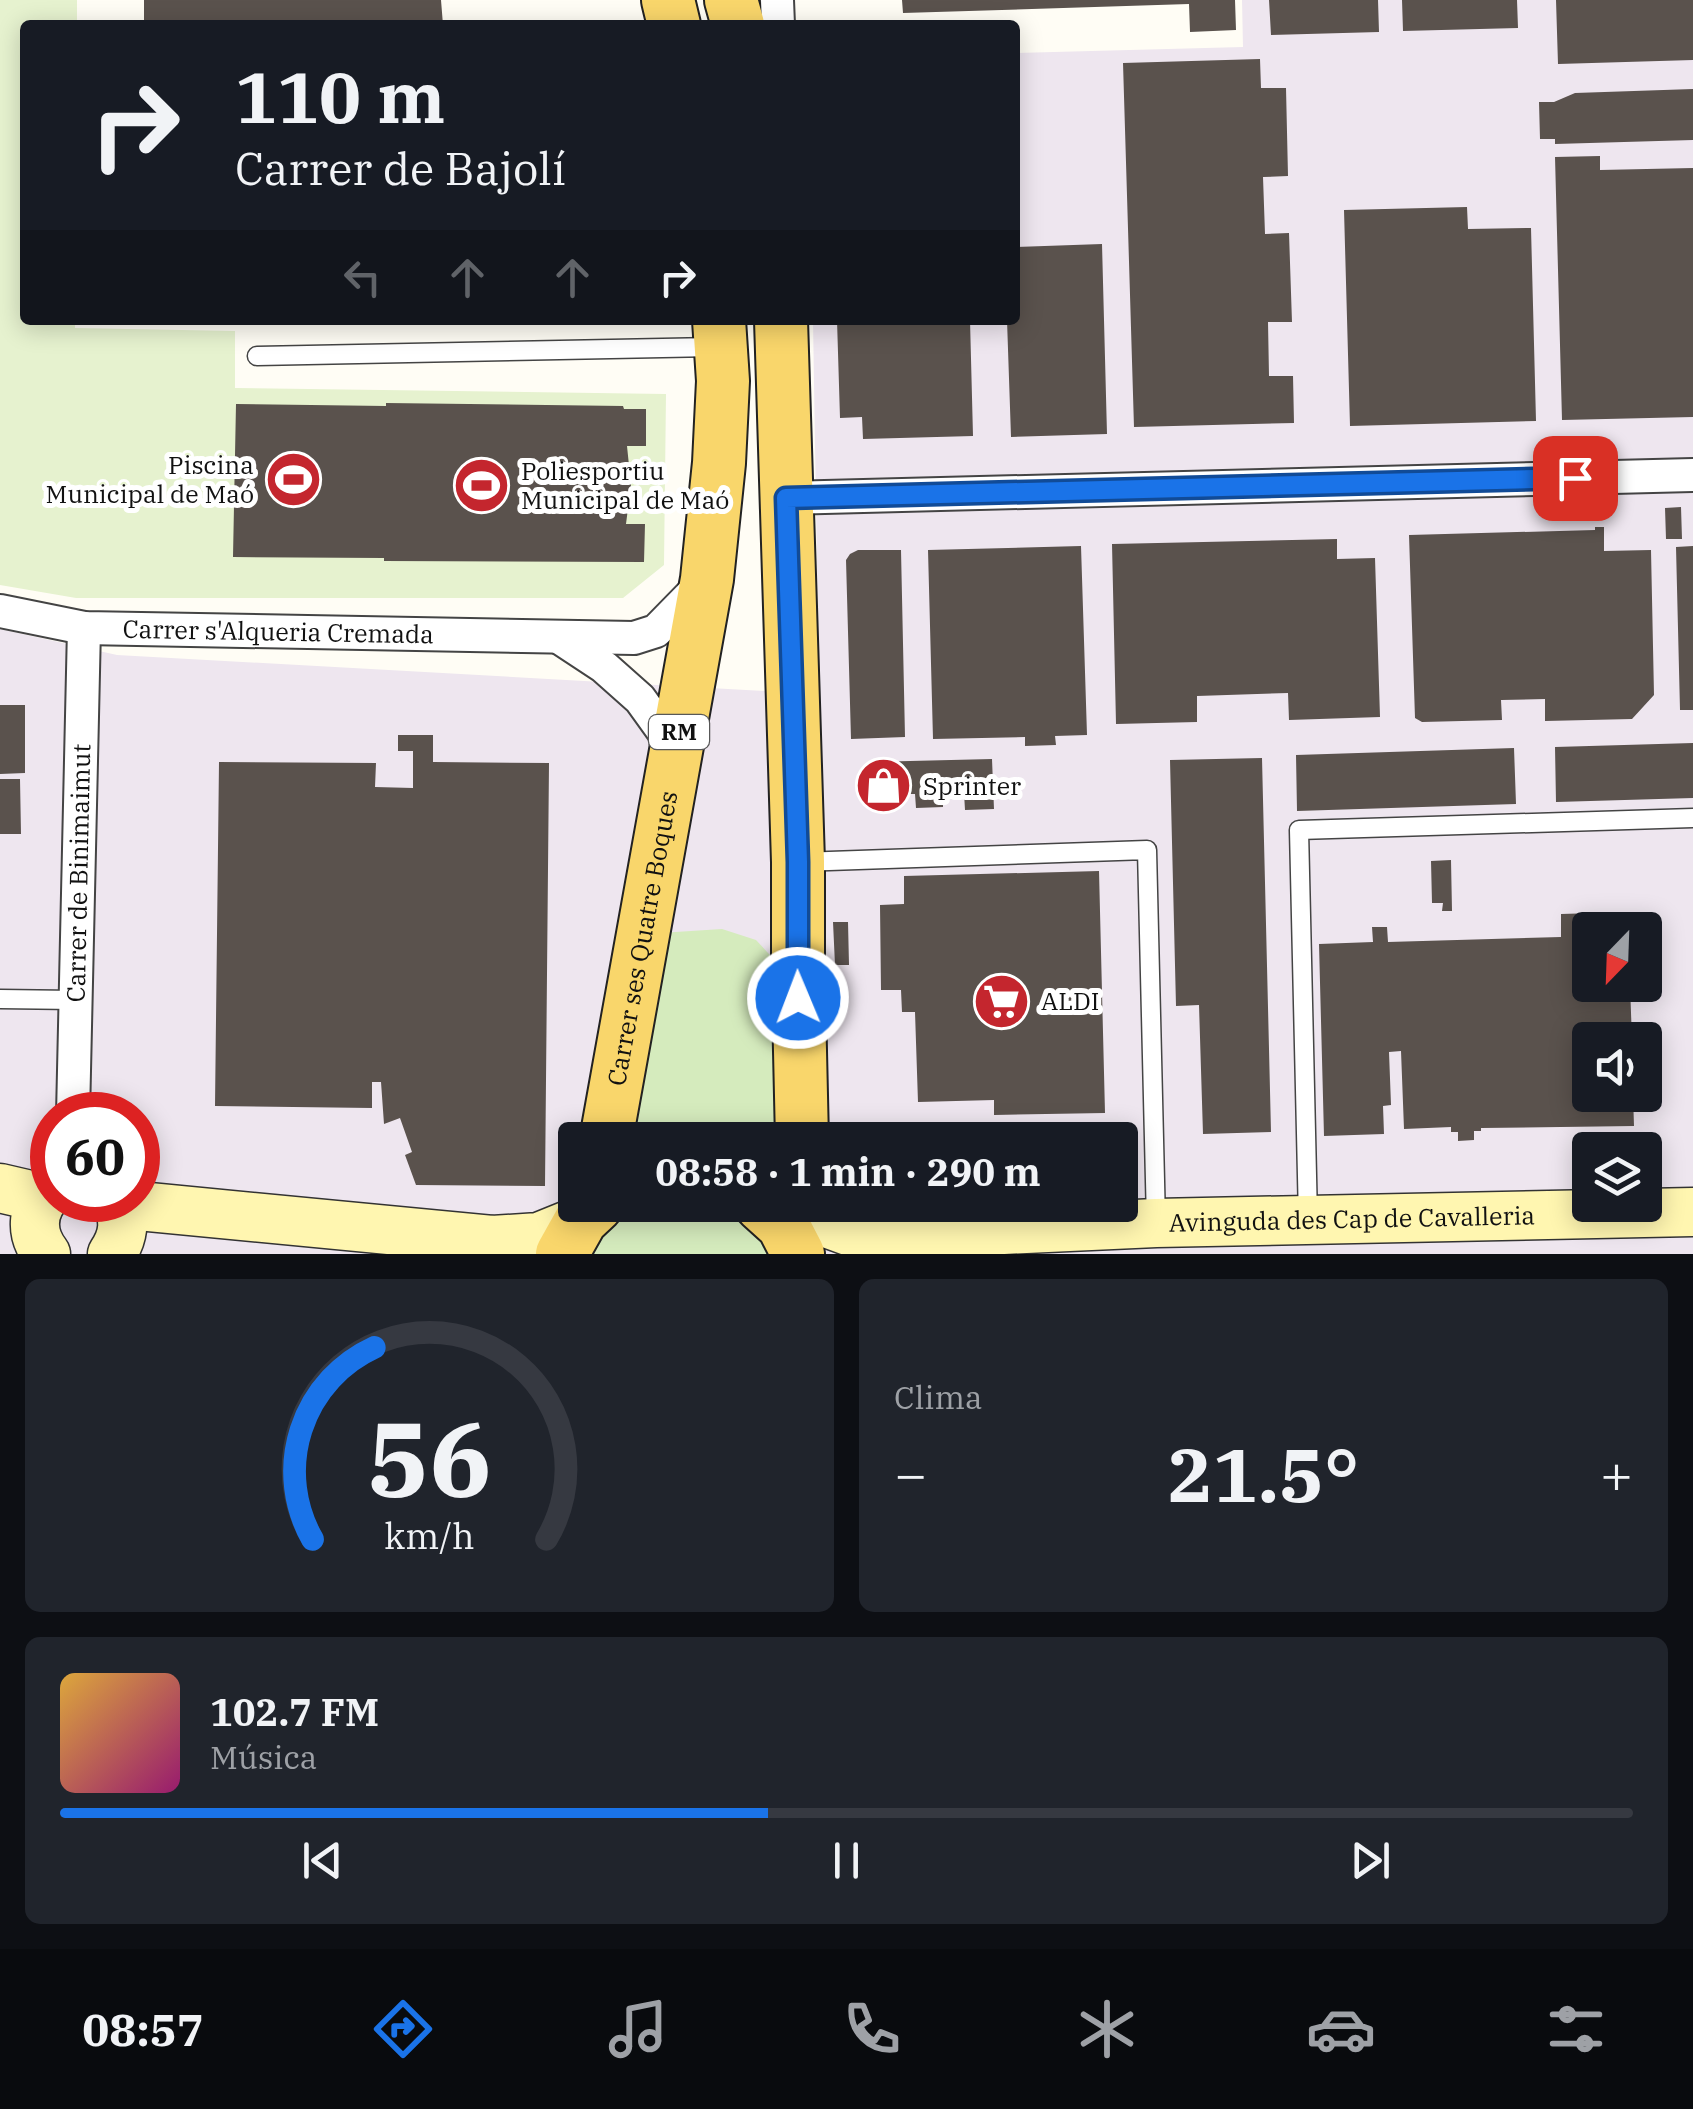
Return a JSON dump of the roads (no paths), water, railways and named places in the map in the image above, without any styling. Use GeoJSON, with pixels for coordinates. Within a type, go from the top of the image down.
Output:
{"type":"FeatureCollection","features":[{"type":"Feature","properties":{"kind":"main road"},"geometry":{"type":"LineString","coordinates":[[781,325],[802,1122]]}},
{"type":"Feature","properties":{"kind":"main road","name":"Carrer ses Quatre Boques"},"geometry":{"type":"LineString","coordinates":[[609,1122],[708,579],[723,380],[719,334]]}},
{"type":"Feature","properties":{"kind":"street"},"geometry":{"type":"LineString","coordinates":[[786,498],[1693,475]]}},
{"type":"Feature","properties":{"kind":"street","name":"Carrer s'Alqueria Cremada"},"geometry":{"type":"LineString","coordinates":[[0,612],[84,628],[634,638],[656,631],[708,579]]}},
{"type":"Feature","properties":{"kind":"street","name":"Carrer de Binimaimut"},"geometry":{"type":"LineString","coordinates":[[74,1092],[84,628]]}},
{"type":"Feature","properties":{"kind":"street"},"geometry":{"type":"LineString","coordinates":[[560,638],[604,668],[640,700],[676,749]]}},
{"type":"Feature","properties":{"kind":"street"},"geometry":{"type":"LineString","coordinates":[[160,1206],[492,1240],[539,1237],[576,1222]]}},
{"type":"Feature","properties":{"kind":"street","name":"Avinguda des Cap de Cavalleria"},"geometry":{"type":"LineString","coordinates":[[791,1223],[895,1235],[1156,1223],[1693,1212]]}},
{"type":"Feature","properties":{"kind":"street"},"geometry":{"type":"LineString","coordinates":[[29,1247],[36,1236],[34,1222]]}},
{"type":"Feature","properties":{"kind":"street"},"geometry":{"type":"LineString","coordinates":[[115,1254],[122,1222]]}},
{"type":"Feature","properties":{"kind":"lane"},"geometry":{"type":"LineString","coordinates":[[257,356],[719,334]]}},
{"type":"Feature","properties":{"kind":"lane"},"geometry":{"type":"LineString","coordinates":[[1308,1220],[1299,830],[1693,818]]}},
{"type":"Feature","properties":{"kind":"lane"},"geometry":{"type":"LineString","coordinates":[[798,862],[1147,850],[1156,1223]]}},
{"type":"Feature","properties":{"kind":"lane"},"geometry":{"type":"LineString","coordinates":[[0,999],[76,1000]]}},
{"type":"Feature","properties":{"kind":"place","name":"Piscina Municipal de Maó"},"geometry":{"type":"Point","coordinates":[293,479]}},
{"type":"Feature","properties":{"kind":"place","name":"Poliesportiu Municipal de Maó"},"geometry":{"type":"Point","coordinates":[482,485]}},
{"type":"Feature","properties":{"kind":"place","name":"Sprinter"},"geometry":{"type":"Point","coordinates":[884,786]}},
{"type":"Feature","properties":{"kind":"place","name":"ALDI"},"geometry":{"type":"Point","coordinates":[1002,1001]}}]}
